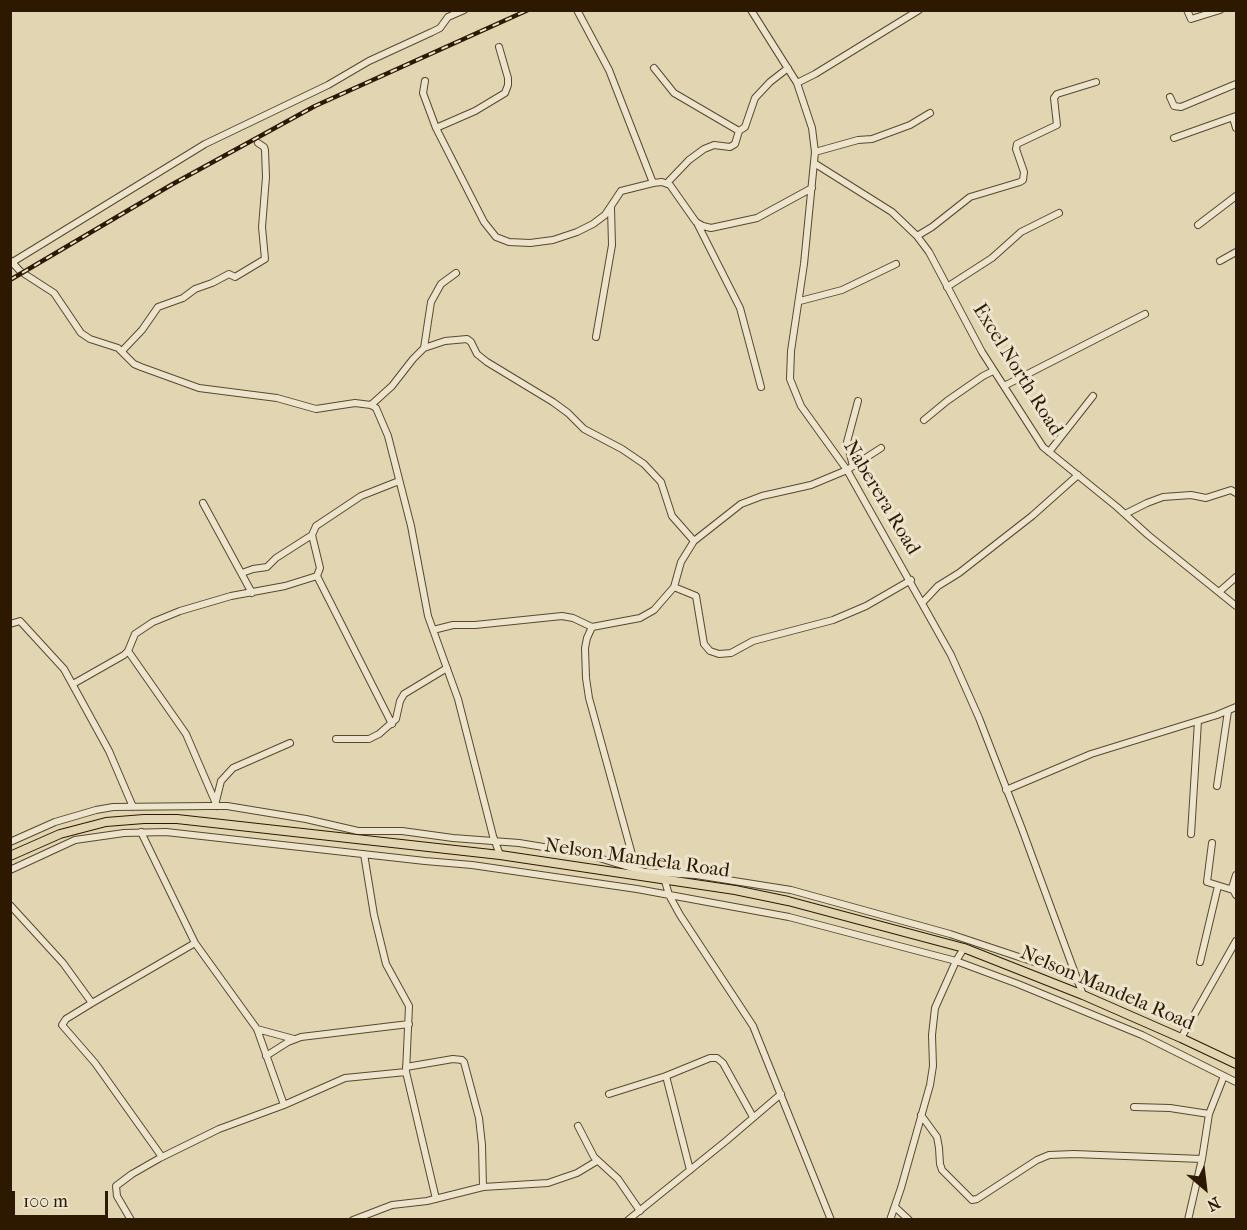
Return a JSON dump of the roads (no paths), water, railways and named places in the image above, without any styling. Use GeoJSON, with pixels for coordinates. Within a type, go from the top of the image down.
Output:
{"type":"FeatureCollection","features":[{"type":"Feature","properties":{"kind":"main road","name":"Nelson Mandela Road"},"geometry":{"type":"LineString","coordinates":[[10,856],[79,828],[106,822],[177,819],[500,855],[778,899],[964,948],[1083,995],[1236,1064]]}},
{"type":"Feature","properties":{"kind":"street"},"geometry":{"type":"LineString","coordinates":[[464,10],[448,17],[440,28],[369,61],[338,80],[205,144],[11,262],[20,271],[54,293],[76,328],[85,336],[108,343],[122,351],[136,366],[199,388],[277,398],[316,409],[355,403],[376,408],[383,423],[413,535],[424,602],[468,732],[494,841],[500,855]]}},
{"type":"Feature","properties":{"kind":"street"},"geometry":{"type":"LineString","coordinates":[[577,10],[609,70],[653,183]]}},
{"type":"Feature","properties":{"kind":"street","name":"Naberera Road"},"geometry":{"type":"LineString","coordinates":[[751,10],[797,83],[812,128],[815,152],[790,379],[806,415],[850,468],[951,655],[979,718],[1083,995]]}},
{"type":"Feature","properties":{"kind":"street"},"geometry":{"type":"LineString","coordinates":[[797,83],[919,10]]}},
{"type":"Feature","properties":{"kind":"street"},"geometry":{"type":"LineString","coordinates":[[1187,10],[1191,19],[1220,10]]}},
{"type":"Feature","properties":{"kind":"street"},"geometry":{"type":"LineString","coordinates":[[436,128],[475,111],[505,93],[508,82],[499,47]]}},
{"type":"Feature","properties":{"kind":"street"},"geometry":{"type":"LineString","coordinates":[[654,68],[674,93],[739,131]]}},
{"type":"Feature","properties":{"kind":"street"},"geometry":{"type":"LineString","coordinates":[[667,183],[689,160],[704,149],[714,145],[730,147],[735,144],[739,131],[745,127],[755,98],[788,68]]}},
{"type":"Feature","properties":{"kind":"street"},"geometry":{"type":"LineString","coordinates":[[425,81],[423,93],[436,128],[484,222],[501,240],[530,243],[562,238],[593,224],[611,208]]}},
{"type":"Feature","properties":{"kind":"street"},"geometry":{"type":"LineString","coordinates":[[917,236],[970,197],[1023,180],[1024,172],[1016,149],[1017,144],[1058,125],[1054,98],[1057,94],[1096,82]]}},
{"type":"Feature","properties":{"kind":"street"},"geometry":{"type":"LineString","coordinates":[[1170,97],[1174,106],[1181,107],[1236,84]]}},
{"type":"Feature","properties":{"kind":"street"},"geometry":{"type":"LineString","coordinates":[[815,152],[858,140],[872,139],[910,125],[930,113]]}},
{"type":"Feature","properties":{"kind":"street"},"geometry":{"type":"LineString","coordinates":[[1174,138],[1235,117],[1236,128]]}},
{"type":"Feature","properties":{"kind":"street"},"geometry":{"type":"LineString","coordinates":[[122,351],[142,330],[158,307],[183,298],[195,289],[229,274],[235,277],[265,259],[262,214],[266,186],[265,150],[258,143]]}},
{"type":"Feature","properties":{"kind":"street","name":"Excel North Road"},"geometry":{"type":"LineString","coordinates":[[814,163],[892,212],[917,236],[929,252],[993,370],[1034,434],[1049,452],[1236,606]]}},
{"type":"Feature","properties":{"kind":"street"},"geometry":{"type":"LineString","coordinates":[[596,337],[612,245],[611,208],[615,198],[621,191],[653,183],[667,183],[676,192],[696,222],[740,308],[761,387]]}},
{"type":"Feature","properties":{"kind":"street"},"geometry":{"type":"LineString","coordinates":[[696,222],[711,228],[753,219],[812,188]]}},
{"type":"Feature","properties":{"kind":"street"},"geometry":{"type":"LineString","coordinates":[[1198,225],[1236,196]]}},
{"type":"Feature","properties":{"kind":"street"},"geometry":{"type":"LineString","coordinates":[[947,287],[992,258],[1021,232],[1059,213]]}},
{"type":"Feature","properties":{"kind":"street"},"geometry":{"type":"LineString","coordinates":[[1220,261],[1236,252]]}},
{"type":"Feature","properties":{"kind":"street"},"geometry":{"type":"LineString","coordinates":[[800,301],[842,290],[896,264]]}},
{"type":"Feature","properties":{"kind":"street"},"geometry":{"type":"LineString","coordinates":[[424,348],[431,302],[441,284],[456,273]]}},
{"type":"Feature","properties":{"kind":"street"},"geometry":{"type":"LineString","coordinates":[[1004,386],[1145,314]]}},
{"type":"Feature","properties":{"kind":"street"},"geometry":{"type":"LineString","coordinates":[[371,405],[392,386],[424,348],[445,341],[469,340],[477,354],[487,362],[553,402],[584,429],[635,457],[660,480],[672,516],[694,541]]}},
{"type":"Feature","properties":{"kind":"street"},"geometry":{"type":"LineString","coordinates":[[924,420],[947,401],[993,370]]}},
{"type":"Feature","properties":{"kind":"street"},"geometry":{"type":"LineString","coordinates":[[1049,452],[1093,396]]}},
{"type":"Feature","properties":{"kind":"street"},"geometry":{"type":"LineString","coordinates":[[850,468],[847,442],[858,401]]}},
{"type":"Feature","properties":{"kind":"street"},"geometry":{"type":"LineString","coordinates":[[433,630],[453,625],[475,625],[562,616],[573,618],[592,627],[648,615],[664,601],[674,587],[681,562],[694,541],[731,511],[745,502],[811,485],[850,468],[881,448]]}},
{"type":"Feature","properties":{"kind":"street"},"geometry":{"type":"LineString","coordinates":[[923,602],[938,586],[959,573],[1032,516],[1078,476]]}},
{"type":"Feature","properties":{"kind":"street"},"geometry":{"type":"LineString","coordinates":[[242,573],[266,567],[312,535],[316,526],[333,514],[361,496],[399,481]]}},
{"type":"Feature","properties":{"kind":"street"},"geometry":{"type":"LineString","coordinates":[[1125,514],[1163,497],[1191,495],[1206,498],[1231,490],[1236,493]]}},
{"type":"Feature","properties":{"kind":"street"},"geometry":{"type":"LineString","coordinates":[[203,502],[252,593]]}},
{"type":"Feature","properties":{"kind":"street"},"geometry":{"type":"LineString","coordinates":[[312,535],[320,568],[317,576],[392,724]]}},
{"type":"Feature","properties":{"kind":"street"},"geometry":{"type":"LineString","coordinates":[[73,684],[128,651],[135,634],[153,622],[180,611],[231,596],[285,586],[317,576]]}},
{"type":"Feature","properties":{"kind":"street"},"geometry":{"type":"LineString","coordinates":[[1219,592],[1236,577]]}},
{"type":"Feature","properties":{"kind":"street"},"geometry":{"type":"LineString","coordinates":[[674,587],[696,596],[704,644],[710,651],[718,654],[730,653],[753,641],[833,620],[866,606],[910,580]]}},
{"type":"Feature","properties":{"kind":"street"},"geometry":{"type":"LineString","coordinates":[[10,624],[18,620],[22,622],[63,669],[110,751],[133,807]]}},
{"type":"Feature","properties":{"kind":"street"},"geometry":{"type":"LineString","coordinates":[[592,627],[585,648],[589,698],[636,869]]}},
{"type":"Feature","properties":{"kind":"street"},"geometry":{"type":"LineString","coordinates":[[128,651],[186,734],[216,804]]}},
{"type":"Feature","properties":{"kind":"street"},"geometry":{"type":"LineString","coordinates":[[336,739],[372,738],[392,724],[398,716],[400,701],[404,694],[447,668]]}},
{"type":"Feature","properties":{"kind":"street"},"geometry":{"type":"LineString","coordinates":[[1006,790],[1091,754],[1236,707]]}},
{"type":"Feature","properties":{"kind":"street"},"geometry":{"type":"LineString","coordinates":[[1217,786],[1228,711]]}},
{"type":"Feature","properties":{"kind":"street"},"geometry":{"type":"LineString","coordinates":[[1191,834],[1198,721]]}},
{"type":"Feature","properties":{"kind":"street"},"geometry":{"type":"LineString","coordinates":[[216,804],[221,781],[228,771],[290,743]]}},
{"type":"Feature","properties":{"kind":"street"},"geometry":{"type":"LineString","coordinates":[[10,842],[61,820],[104,809],[216,804],[306,819],[358,831],[402,831],[560,849],[602,858],[650,873],[690,874],[791,890],[950,934],[1076,976]]}},
{"type":"Feature","properties":{"kind":"street"},"geometry":{"type":"LineString","coordinates":[[141,832],[195,943],[257,1029],[284,1105]]}},
{"type":"Feature","properties":{"kind":"street"},"geometry":{"type":"LineString","coordinates":[[10,870],[75,840],[141,832],[186,833],[491,867],[669,895],[789,917],[956,962],[1018,984],[1142,1035],[1236,1082]]}},
{"type":"Feature","properties":{"kind":"street"},"geometry":{"type":"LineString","coordinates":[[1212,843],[1208,884],[1234,892],[1236,875]]}},
{"type":"Feature","properties":{"kind":"street"},"geometry":{"type":"LineString","coordinates":[[363,854],[386,964],[408,1004],[406,1070],[436,1199]]}},
{"type":"Feature","properties":{"kind":"street"},"geometry":{"type":"LineString","coordinates":[[665,881],[669,895],[753,1026],[831,1220]]}},
{"type":"Feature","properties":{"kind":"street"},"geometry":{"type":"LineString","coordinates":[[1200,962],[1218,886]]}},
{"type":"Feature","properties":{"kind":"street"},"geometry":{"type":"LineString","coordinates":[[10,905],[63,963],[92,1003]]}},
{"type":"Feature","properties":{"kind":"street"},"geometry":{"type":"LineString","coordinates":[[1181,1038],[1236,941]]}},
{"type":"Feature","properties":{"kind":"street"},"geometry":{"type":"LineString","coordinates":[[162,1157],[95,1063],[63,1027],[64,1021],[92,1003],[195,943]]}},
{"type":"Feature","properties":{"kind":"street"},"geometry":{"type":"LineString","coordinates":[[890,1220],[933,1066],[932,1035],[935,1008],[964,948]]}},
{"type":"Feature","properties":{"kind":"street"},"geometry":{"type":"LineString","coordinates":[[266,1056],[294,1039],[409,1024]]}},
{"type":"Feature","properties":{"kind":"street"},"geometry":{"type":"LineString","coordinates":[[257,1029],[294,1039]]}},
{"type":"Feature","properties":{"kind":"street"},"geometry":{"type":"LineString","coordinates":[[609,1094],[666,1076],[700,1061],[717,1058],[723,1063],[753,1118]]}},
{"type":"Feature","properties":{"kind":"street"},"geometry":{"type":"LineString","coordinates":[[131,1220],[117,1196],[116,1186],[162,1157],[219,1130],[348,1077],[406,1070],[453,1059],[464,1062],[479,1119],[483,1187]]}},
{"type":"Feature","properties":{"kind":"street"},"geometry":{"type":"LineString","coordinates":[[666,1076],[690,1170]]}},
{"type":"Feature","properties":{"kind":"street"},"geometry":{"type":"LineString","coordinates":[[1188,1220],[1202,1159],[1209,1114],[1224,1076]]}},
{"type":"Feature","properties":{"kind":"street"},"geometry":{"type":"LineString","coordinates":[[628,1220],[781,1094]]}},
{"type":"Feature","properties":{"kind":"street"},"geometry":{"type":"LineString","coordinates":[[1134,1107],[1170,1108],[1209,1114]]}},
{"type":"Feature","properties":{"kind":"street"},"geometry":{"type":"LineString","coordinates":[[921,1115],[937,1137],[942,1170],[972,1200],[1049,1155],[1202,1159]]}},
{"type":"Feature","properties":{"kind":"street"},"geometry":{"type":"LineString","coordinates":[[578,1126],[597,1161],[618,1179],[640,1211]]}},
{"type":"Feature","properties":{"kind":"street"},"geometry":{"type":"LineString","coordinates":[[353,1220],[392,1205],[436,1199],[483,1187],[548,1183],[577,1173],[597,1161]]}},
{"type":"Feature","properties":{"kind":"street"},"geometry":{"type":"LineString","coordinates":[[894,1207],[909,1220]]}},
{"type":"Feature","properties":{"kind":"railway"},"geometry":{"type":"LineString","coordinates":[[10,280],[171,185],[315,106],[528,10]]}}]}
